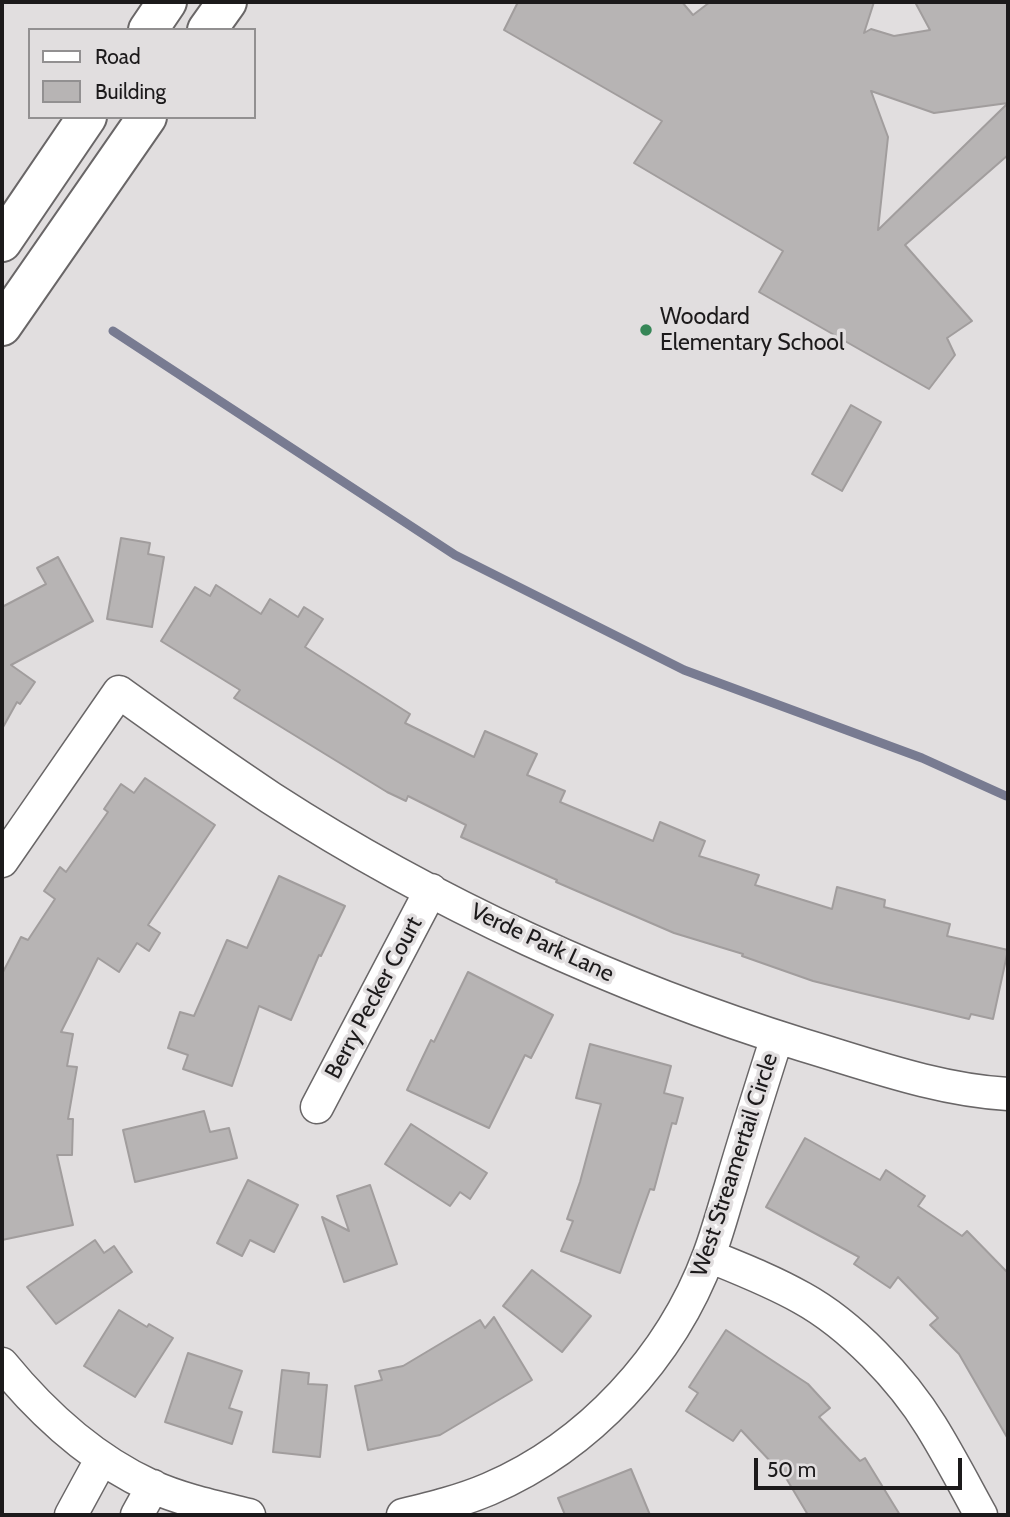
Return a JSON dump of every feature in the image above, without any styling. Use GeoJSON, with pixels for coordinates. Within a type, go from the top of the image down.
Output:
{"type":"FeatureCollection","features":[{"type":"Feature","properties":{"kind":"main road"},"geometry":{"type":"LineString","coordinates":[[149,28],[167,2]]}},
{"type":"Feature","properties":{"kind":"main road"},"geometry":{"type":"LineString","coordinates":[[208,28],[227,2]]}},
{"type":"Feature","properties":{"kind":"main road"},"geometry":{"type":"LineString","coordinates":[[2,242],[87,119]]}},
{"type":"Feature","properties":{"kind":"main road"},"geometry":{"type":"LineString","coordinates":[[2,326],[145,119]]}},
{"type":"Feature","properties":{"kind":"street","name":"Verde Park Lane"},"geometry":{"type":"LineString","coordinates":[[2,861],[119,692],[273,799],[430,890],[541,945],[635,987],[729,1022],[934,1083],[1008,1094]]}},
{"type":"Feature","properties":{"kind":"street","name":"Berry Pecker Court"},"geometry":{"type":"LineString","coordinates":[[317,1107],[430,890]]}},
{"type":"Feature","properties":{"kind":"street","name":"West Streamertail Circle"},"geometry":{"type":"LineString","coordinates":[[402,1515],[441,1506],[496,1502],[543,1460],[588,1429],[636,1381],[690,1297],[709,1256],[777,1037]]}},
{"type":"Feature","properties":{"kind":"street"},"geometry":{"type":"LineString","coordinates":[[709,1256],[753,1273],[805,1299],[855,1337],[898,1379],[931,1425],[981,1515]]}},
{"type":"Feature","properties":{"kind":"street"},"geometry":{"type":"LineString","coordinates":[[2,1364],[24,1392],[58,1425],[102,1458],[141,1480],[202,1504],[249,1515]]}},
{"type":"Feature","properties":{"kind":"street"},"geometry":{"type":"LineString","coordinates":[[71,1515],[102,1458]]}},
{"type":"Feature","properties":{"kind":"street"},"geometry":{"type":"LineString","coordinates":[[137,1515],[141,1480]]}},
{"type":"Feature","properties":{"kind":"building"},"geometry":{"type":"Polygon","coordinates":[[[518,2],[682,2],[693,15],[710,2],[874,2],[864,33],[871,29],[894,36],[930,30],[915,2],[1008,2],[1008,103],[1008,155],[905,245],[972,321],[947,338],[955,355],[929,389],[759,292],[783,251],[634,163],[662,121],[504,30],[518,2]],[[871,91],[888,137],[878,230],[1008,103],[934,113],[871,91]]]}},
{"type":"Feature","properties":{"kind":"building"},"geometry":{"type":"Polygon","coordinates":[[[851,405],[881,422],[842,491],[812,474],[851,405]]]}},
{"type":"Feature","properties":{"kind":"building"},"geometry":{"type":"Polygon","coordinates":[[[121,538],[150,543],[148,554],[164,557],[152,627],[107,619],[121,538]]]}},
{"type":"Feature","properties":{"kind":"building"},"geometry":{"type":"Polygon","coordinates":[[[58,557],[93,621],[11,665],[35,682],[20,704],[17,702],[2,729],[2,607],[46,584],[37,568],[58,557]]]}},
{"type":"Feature","properties":{"kind":"building"},"geometry":{"type":"Polygon","coordinates":[[[216,585],[261,614],[270,599],[298,617],[304,607],[323,619],[305,647],[410,714],[405,723],[474,757],[485,731],[537,754],[527,775],[565,791],[560,802],[653,841],[660,822],[705,841],[699,856],[759,875],[755,885],[832,909],[837,887],[885,900],[884,907],[950,924],[947,936],[1008,950],[993,1019],[971,1014],[969,1019],[813,981],[742,956],[743,954],[674,933],[461,837],[466,825],[408,796],[406,801],[387,792],[234,698],[240,690],[161,641],[195,587],[210,596],[216,585]]]}},
{"type":"Feature","properties":{"kind":"building"},"geometry":{"type":"Polygon","coordinates":[[[145,778],[215,825],[148,925],[160,933],[149,951],[137,943],[119,972],[98,958],[61,1032],[73,1034],[67,1066],[77,1067],[68,1119],[73,1119],[72,1155],[57,1155],[73,1225],[2,1240],[2,974],[21,937],[28,940],[55,899],[44,891],[60,867],[66,872],[108,812],[104,809],[121,784],[134,793],[145,778]]]}},
{"type":"Feature","properties":{"kind":"building"},"geometry":{"type":"Polygon","coordinates":[[[279,876],[345,906],[321,956],[319,955],[291,1020],[259,1006],[232,1086],[183,1069],[188,1055],[168,1048],[180,1012],[194,1016],[227,940],[247,948],[279,876]]]}},
{"type":"Feature","properties":{"kind":"building"},"geometry":{"type":"Polygon","coordinates":[[[468,972],[553,1015],[531,1058],[525,1055],[489,1128],[407,1090],[468,972]]]}},
{"type":"Feature","properties":{"kind":"building"},"geometry":{"type":"Polygon","coordinates":[[[590,1044],[671,1066],[664,1093],[683,1098],[676,1124],[672,1123],[654,1190],[650,1189],[620,1273],[561,1251],[573,1221],[567,1219],[601,1104],[576,1098],[590,1044]]]}},
{"type":"Feature","properties":{"kind":"building"},"geometry":{"type":"Polygon","coordinates":[[[204,1111],[210,1132],[229,1128],[237,1158],[135,1182],[123,1130],[204,1111]]]}},
{"type":"Feature","properties":{"kind":"building"},"geometry":{"type":"Polygon","coordinates":[[[411,1124],[487,1173],[470,1199],[460,1192],[450,1206],[385,1164],[411,1124]]]}},
{"type":"Feature","properties":{"kind":"building"},"geometry":{"type":"Polygon","coordinates":[[[805,1138],[880,1180],[886,1170],[925,1196],[918,1206],[962,1236],[967,1231],[1008,1273],[1008,1439],[959,1354],[930,1325],[938,1318],[898,1277],[890,1288],[854,1264],[859,1257],[766,1207],[805,1138]]]}},
{"type":"Feature","properties":{"kind":"building"},"geometry":{"type":"Polygon","coordinates":[[[248,1180],[298,1205],[274,1252],[250,1240],[242,1256],[217,1243],[248,1180]]]}},
{"type":"Feature","properties":{"kind":"building"},"geometry":{"type":"Polygon","coordinates":[[[370,1185],[397,1264],[344,1282],[322,1217],[349,1231],[337,1196],[370,1185]]]}},
{"type":"Feature","properties":{"kind":"building"},"geometry":{"type":"Polygon","coordinates":[[[95,1240],[104,1253],[114,1246],[132,1272],[56,1324],[27,1287],[95,1240]]]}},
{"type":"Feature","properties":{"kind":"building"},"geometry":{"type":"Polygon","coordinates":[[[532,1270],[591,1316],[562,1352],[503,1306],[532,1270]]]}},
{"type":"Feature","properties":{"kind":"building"},"geometry":{"type":"Polygon","coordinates":[[[119,1310],[147,1327],[149,1324],[173,1338],[135,1397],[84,1366],[119,1310]]]}},
{"type":"Feature","properties":{"kind":"building"},"geometry":{"type":"Polygon","coordinates":[[[494,1317],[532,1380],[440,1435],[368,1450],[355,1386],[382,1380],[379,1371],[403,1366],[480,1320],[485,1328],[494,1317]]]}},
{"type":"Feature","properties":{"kind":"building"},"geometry":{"type":"Polygon","coordinates":[[[726,1330],[808,1384],[830,1408],[819,1417],[860,1461],[865,1458],[900,1515],[808,1515],[786,1478],[741,1430],[733,1441],[686,1411],[698,1393],[689,1387],[726,1330]]]}},
{"type":"Feature","properties":{"kind":"building"},"geometry":{"type":"Polygon","coordinates":[[[188,1353],[242,1371],[229,1408],[242,1412],[232,1444],[165,1422],[188,1353]]]}},
{"type":"Feature","properties":{"kind":"building"},"geometry":{"type":"Polygon","coordinates":[[[282,1370],[309,1373],[308,1384],[327,1385],[320,1457],[273,1452],[282,1370]]]}},
{"type":"Feature","properties":{"kind":"building"},"geometry":{"type":"Polygon","coordinates":[[[631,1469],[650,1515],[565,1515],[558,1498],[631,1469]]]}},
{"type":"Feature","properties":{"kind":"waterway"},"geometry":{"type":"LineString","coordinates":[[113,331],[455,555],[684,670],[922,758],[1006,796]]}},
{"type":"Feature","properties":{"kind":"place","name":"Woodard Elementary School"},"geometry":{"type":"Point","coordinates":[646,330]}}]}
